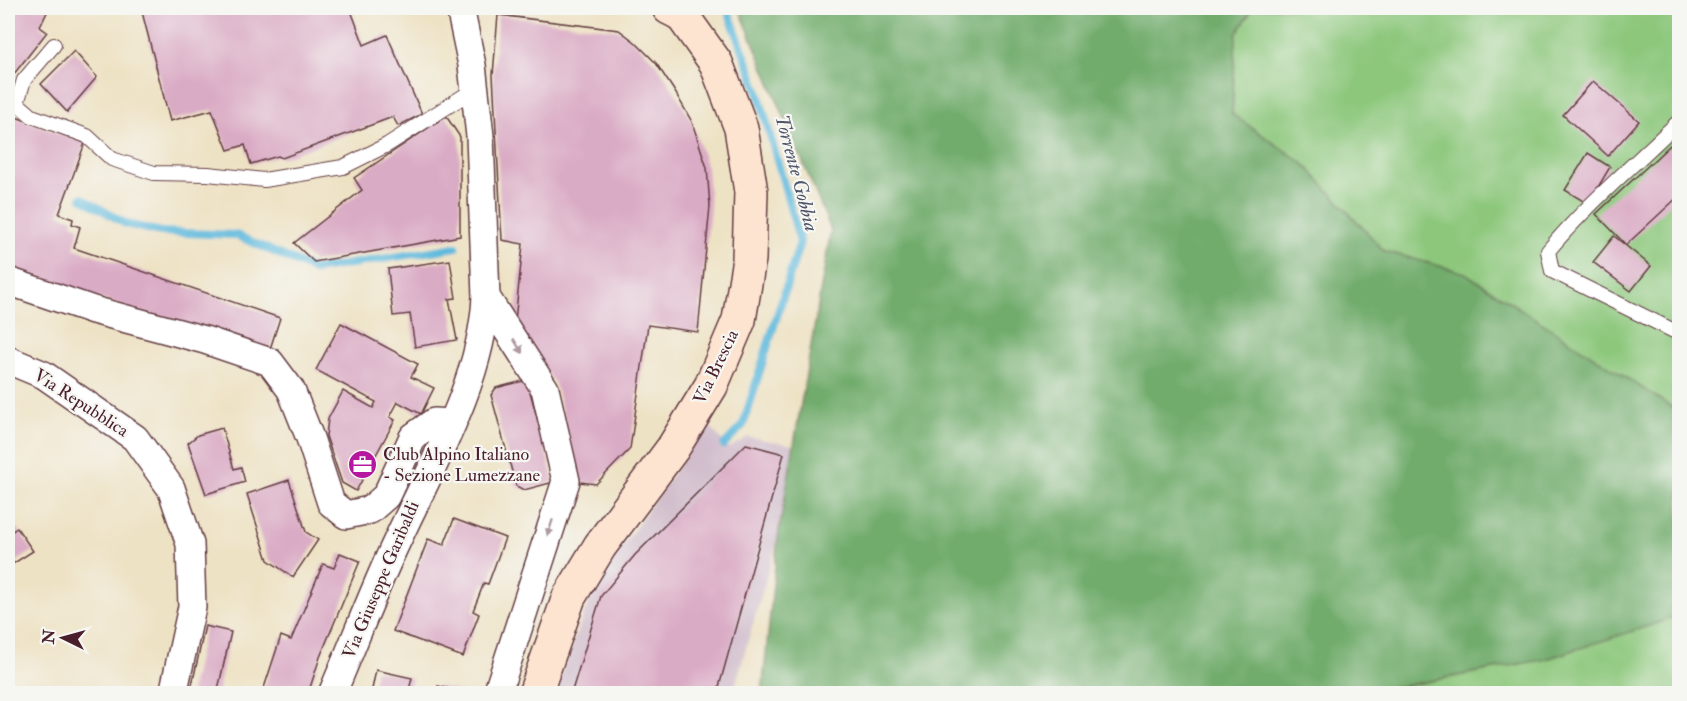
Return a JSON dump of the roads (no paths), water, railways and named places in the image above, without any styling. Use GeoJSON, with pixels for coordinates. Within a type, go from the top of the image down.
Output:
{"type":"FeatureCollection","features":[{"type":"Feature","properties":{"kind":"main road","name":"Via Brescia"},"geometry":{"type":"LineString","coordinates":[[535,693],[569,597],[600,546],[678,439],[711,386],[739,320],[749,259],[752,192],[741,128],[716,63],[676,10]]}},
{"type":"Feature","properties":{"kind":"street","name":"Via Giuseppe Garibaldi"},"geometry":{"type":"LineString","coordinates":[[333,693],[390,556],[452,423],[474,367],[485,322],[480,136],[475,89],[460,8]]}},
{"type":"Feature","properties":{"kind":"street"},"geometry":{"type":"LineString","coordinates":[[8,281],[93,310],[205,340],[270,362],[291,390],[310,438],[331,503],[346,515],[370,510],[386,496],[413,437],[434,422],[452,423]]}},
{"type":"Feature","properties":{"kind":"street"},"geometry":{"type":"LineString","coordinates":[[486,297],[545,388],[566,481],[497,693]]}},
{"type":"Feature","properties":{"kind":"street","name":"Via Repubblica"},"geometry":{"type":"LineString","coordinates":[[8,360],[44,375],[135,438],[171,488],[190,544],[192,607],[173,693]]}},
{"type":"Feature","properties":{"kind":"lane"},"geometry":{"type":"LineString","coordinates":[[54,45],[24,80],[18,103],[32,116],[87,136],[112,159],[154,173],[208,174],[264,180],[343,167],[387,145],[475,89]]}},
{"type":"Feature","properties":{"kind":"lane"},"geometry":{"type":"LineString","coordinates":[[1680,123],[1677,123],[1602,195],[1548,251],[1551,271],[1680,334]]}},
{"type":"Feature","properties":{"kind":"waterway","name":"Torrente Gobbia"},"geometry":{"type":"LineString","coordinates":[[724,445],[743,425],[800,242],[757,88],[727,8]]}},
{"type":"Feature","properties":{"kind":"waterway"},"geometry":{"type":"LineString","coordinates":[[82,198],[126,224],[161,232],[236,235],[314,270],[456,247]]}},
{"type":"Feature","properties":{"kind":"place","name":"Club Alpino Italiano - Sezione Lumezzane"},"geometry":{"type":"Point","coordinates":[362,464]}}]}
